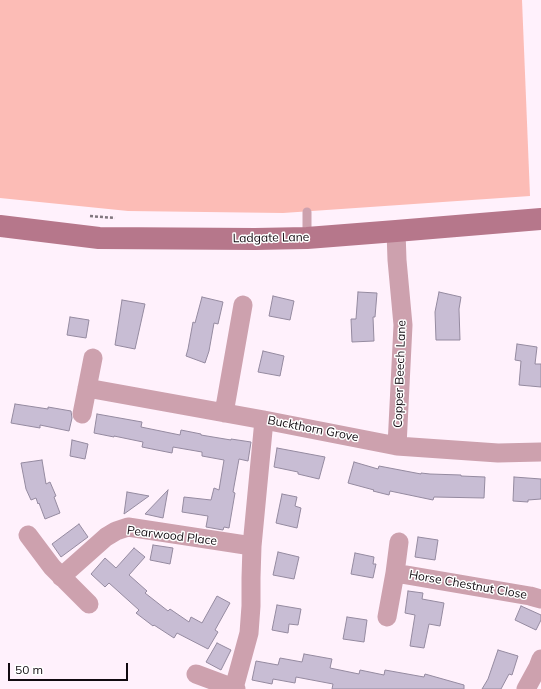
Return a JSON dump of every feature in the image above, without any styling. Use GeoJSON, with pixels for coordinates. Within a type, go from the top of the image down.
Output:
{"type":"FeatureCollection","features":[{"type":"Feature","properties":{"kind":"main road","name":"Ladgate Lane"},"geometry":{"type":"LineString","coordinates":[[0,226],[99,238],[254,239],[307,238],[541,219]]}},
{"type":"Feature","properties":{"kind":"street","name":"Copper Beech Lane"},"geometry":{"type":"LineString","coordinates":[[396,231],[403,325],[397,446]]}},
{"type":"Feature","properties":{"kind":"street"},"geometry":{"type":"LineString","coordinates":[[224,413],[243,305]]}},
{"type":"Feature","properties":{"kind":"street"},"geometry":{"type":"LineString","coordinates":[[82,414],[93,358]]}},
{"type":"Feature","properties":{"kind":"street","name":"Buckthorn Grove"},"geometry":{"type":"LineString","coordinates":[[87,388],[397,446],[498,453],[541,452]]}},
{"type":"Feature","properties":{"kind":"street"},"geometry":{"type":"LineString","coordinates":[[196,674],[235,689],[249,633],[252,546],[264,420]]}},
{"type":"Feature","properties":{"kind":"street","name":"Pearwood Place"},"geometry":{"type":"LineString","coordinates":[[61,577],[106,536],[116,531],[128,528],[252,546]]}},
{"type":"Feature","properties":{"kind":"street"},"geometry":{"type":"LineString","coordinates":[[28,535],[52,567],[89,604]]}},
{"type":"Feature","properties":{"kind":"street","name":"Horse Chestnut Close"},"geometry":{"type":"LineString","coordinates":[[387,617],[399,542]]}},
{"type":"Feature","properties":{"kind":"street","name":"Horse Chestnut Close"},"geometry":{"type":"LineString","coordinates":[[395,572],[541,599]]}},
{"type":"Feature","properties":{"kind":"street"},"geometry":{"type":"LineString","coordinates":[[526,689],[541,659]]}},
{"type":"Feature","properties":{"kind":"lane"},"geometry":{"type":"LineString","coordinates":[[306,212],[307,238]]}},
{"type":"Feature","properties":{"kind":"path"},"geometry":{"type":"LineString","coordinates":[[90,216],[121,218]]}},
{"type":"Feature","properties":{"kind":"shaded area"},"geometry":{"type":"Polygon","coordinates":[[[0,0],[522,0],[530,196],[283,213],[128,211],[0,198],[0,0]]]}},
{"type":"Feature","properties":{"kind":"building"},"geometry":{"type":"Polygon","coordinates":[[[358,292],[377,293],[375,317],[373,317],[374,341],[352,342],[351,319],[356,319],[358,292]]]}},
{"type":"Feature","properties":{"kind":"building"},"geometry":{"type":"Polygon","coordinates":[[[439,292],[461,297],[459,309],[460,340],[436,340],[435,312],[439,292]]]}},
{"type":"Feature","properties":{"kind":"building"},"geometry":{"type":"Polygon","coordinates":[[[273,296],[294,301],[290,320],[269,316],[273,296]]]}},
{"type":"Feature","properties":{"kind":"building"},"geometry":{"type":"Polygon","coordinates":[[[202,297],[223,302],[218,324],[214,323],[209,351],[205,363],[186,356],[193,322],[195,323],[202,297]]]}},
{"type":"Feature","properties":{"kind":"building"},"geometry":{"type":"Polygon","coordinates":[[[122,300],[145,304],[135,349],[115,345],[122,300]]]}},
{"type":"Feature","properties":{"kind":"building"},"geometry":{"type":"Polygon","coordinates":[[[70,317],[89,320],[86,338],[67,335],[70,317]]]}},
{"type":"Feature","properties":{"kind":"building"},"geometry":{"type":"Polygon","coordinates":[[[517,344],[537,347],[535,364],[541,364],[541,387],[519,385],[521,361],[515,360],[517,344]]]}},
{"type":"Feature","properties":{"kind":"building"},"geometry":{"type":"Polygon","coordinates":[[[263,351],[284,356],[280,376],[258,372],[263,351]]]}},
{"type":"Feature","properties":{"kind":"building"},"geometry":{"type":"Polygon","coordinates":[[[15,404],[71,411],[72,418],[69,431],[40,425],[40,428],[11,423],[15,404]]]}},
{"type":"Feature","properties":{"kind":"building"},"geometry":{"type":"Polygon","coordinates":[[[97,414],[142,422],[141,427],[180,435],[181,430],[201,435],[251,442],[248,461],[239,459],[233,492],[235,493],[229,528],[224,527],[223,530],[206,527],[208,516],[182,512],[184,497],[211,500],[214,488],[219,490],[224,460],[202,456],[202,452],[173,447],[172,453],[142,447],[143,442],[94,433],[97,414]]]}},
{"type":"Feature","properties":{"kind":"building"},"geometry":{"type":"Polygon","coordinates":[[[72,440],[88,444],[85,459],[70,456],[72,440]]]}},
{"type":"Feature","properties":{"kind":"building"},"geometry":{"type":"Polygon","coordinates":[[[277,448],[325,457],[319,479],[298,474],[298,472],[274,467],[277,448]]]}},
{"type":"Feature","properties":{"kind":"building"},"geometry":{"type":"Polygon","coordinates":[[[42,460],[46,484],[50,482],[56,496],[54,497],[60,513],[45,519],[36,498],[31,500],[26,489],[21,463],[42,460]]]}},
{"type":"Feature","properties":{"kind":"building"},"geometry":{"type":"Polygon","coordinates":[[[354,462],[378,469],[379,466],[421,474],[485,477],[484,498],[434,497],[433,500],[390,491],[389,495],[373,491],[374,490],[348,483],[354,462]]]}},
{"type":"Feature","properties":{"kind":"building"},"geometry":{"type":"Polygon","coordinates":[[[514,477],[541,479],[541,499],[528,500],[528,502],[513,501],[514,477]]]}},
{"type":"Feature","properties":{"kind":"building"},"geometry":{"type":"Polygon","coordinates":[[[168,490],[163,518],[145,514],[168,490]]]}},
{"type":"Feature","properties":{"kind":"building"},"geometry":{"type":"Polygon","coordinates":[[[127,492],[149,496],[124,514],[127,492]]]}},
{"type":"Feature","properties":{"kind":"building"},"geometry":{"type":"Polygon","coordinates":[[[282,494],[297,497],[295,506],[301,508],[297,528],[276,523],[282,494]]]}},
{"type":"Feature","properties":{"kind":"building"},"geometry":{"type":"Polygon","coordinates":[[[79,524],[88,537],[61,557],[52,544],[79,524]]]}},
{"type":"Feature","properties":{"kind":"building"},"geometry":{"type":"Polygon","coordinates":[[[418,537],[438,540],[435,560],[415,557],[418,537]]]}},
{"type":"Feature","properties":{"kind":"building"},"geometry":{"type":"Polygon","coordinates":[[[153,545],[173,548],[170,564],[150,560],[153,545]]]}},
{"type":"Feature","properties":{"kind":"building"},"geometry":{"type":"Polygon","coordinates":[[[134,548],[145,557],[129,575],[147,591],[145,593],[168,611],[170,609],[189,622],[191,617],[202,623],[217,596],[230,603],[215,630],[218,632],[208,649],[177,633],[174,638],[154,625],[153,626],[136,613],[139,610],[109,583],[105,587],[91,574],[105,558],[116,568],[134,548]]]}},
{"type":"Feature","properties":{"kind":"building"},"geometry":{"type":"Polygon","coordinates":[[[278,552],[299,557],[294,579],[273,575],[278,552]]]}},
{"type":"Feature","properties":{"kind":"building"},"geometry":{"type":"Polygon","coordinates":[[[355,553],[374,557],[373,564],[376,564],[373,578],[351,574],[355,553]]]}},
{"type":"Feature","properties":{"kind":"building"},"geometry":{"type":"Polygon","coordinates":[[[408,591],[423,593],[422,599],[444,603],[440,626],[429,624],[424,648],[410,646],[415,615],[405,613],[408,591]]]}},
{"type":"Feature","properties":{"kind":"building"},"geometry":{"type":"Polygon","coordinates":[[[277,605],[301,609],[298,625],[289,624],[288,633],[272,630],[277,605]]]}},
{"type":"Feature","properties":{"kind":"building"},"geometry":{"type":"Polygon","coordinates":[[[521,606],[541,615],[541,620],[536,630],[515,620],[521,606]]]}},
{"type":"Feature","properties":{"kind":"building"},"geometry":{"type":"Polygon","coordinates":[[[347,617],[367,620],[364,642],[343,639],[347,617]]]}},
{"type":"Feature","properties":{"kind":"building"},"geometry":{"type":"Polygon","coordinates":[[[217,643],[231,650],[221,670],[206,662],[217,643]]]}},
{"type":"Feature","properties":{"kind":"building"},"geometry":{"type":"Polygon","coordinates":[[[498,650],[518,656],[512,675],[509,674],[501,689],[482,689],[488,679],[498,650]]]}},
{"type":"Feature","properties":{"kind":"building"},"geometry":{"type":"Polygon","coordinates":[[[304,654],[332,659],[330,668],[359,674],[360,670],[384,675],[385,670],[424,677],[425,674],[464,685],[464,689],[332,689],[333,684],[296,677],[295,683],[273,679],[272,684],[252,680],[256,661],[278,665],[280,658],[302,662],[304,654]]]}}]}
